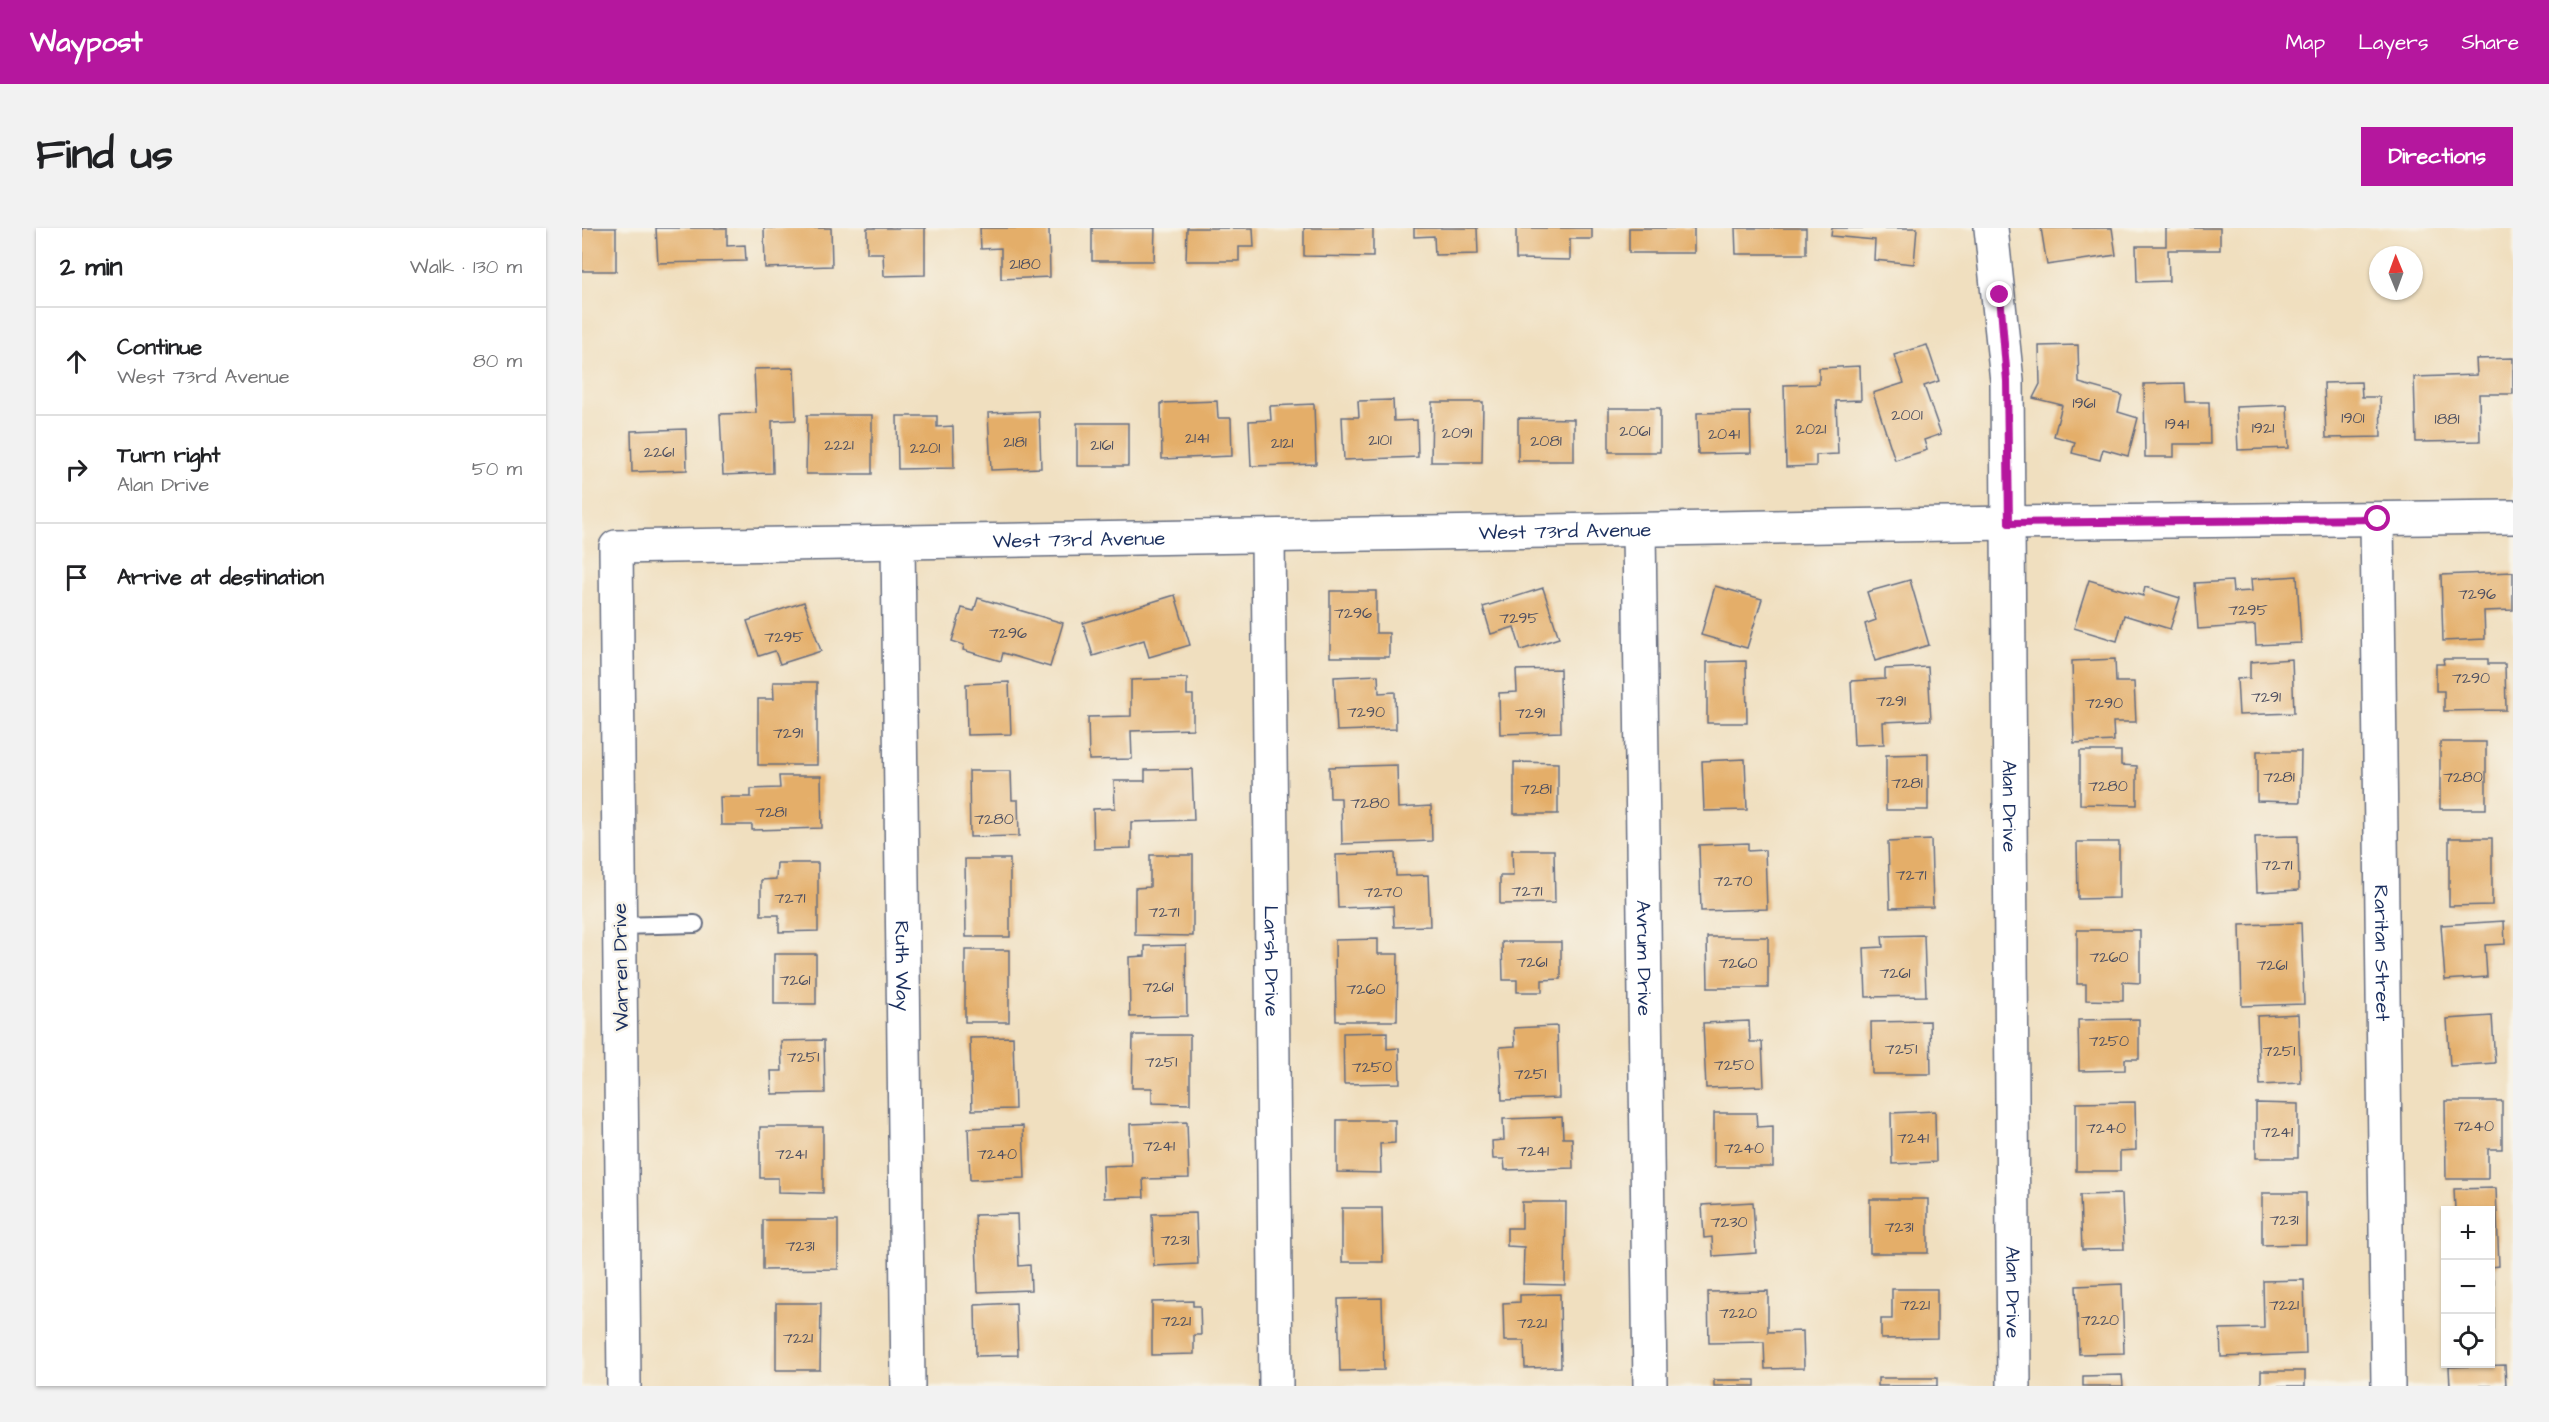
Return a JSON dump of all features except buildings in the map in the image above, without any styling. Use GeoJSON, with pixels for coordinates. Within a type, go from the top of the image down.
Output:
{"type":"FeatureCollection","features":[{"type":"Feature","properties":{"kind":"street","name":"Alan Drive"},"geometry":{"type":"LineString","coordinates":[[1991,228],[2007,381],[2014,1386]]}},
{"type":"Feature","properties":{"kind":"street","name":"West 73rd Avenue"},"geometry":{"type":"LineString","coordinates":[[616,548],[2009,523],[2513,517]]}},
{"type":"Feature","properties":{"kind":"street","name":"Raritan Street"},"geometry":{"type":"LineString","coordinates":[[2378,519],[2388,1386]]}},
{"type":"Feature","properties":{"kind":"street","name":"Avrum Drive"},"geometry":{"type":"LineString","coordinates":[[1639,530],[1650,1386]]}},
{"type":"Feature","properties":{"kind":"street","name":"Larsh Drive"},"geometry":{"type":"LineString","coordinates":[[1268,537],[1276,1386]]}},
{"type":"Feature","properties":{"kind":"street","name":"Ruth Way"},"geometry":{"type":"LineString","coordinates":[[898,544],[908,1386]]}},
{"type":"Feature","properties":{"kind":"street","name":"Warren Drive"},"geometry":{"type":"LineString","coordinates":[[616,548],[624,1386]]}},
{"type":"Feature","properties":{"kind":"lane"},"geometry":{"type":"LineString","coordinates":[[619,926],[695,924]]}},
{"type":"Feature","properties":{"kind":"route"},"geometry":{"type":"LineString","coordinates":[[2000,295],[2007,381],[2009,523],[2378,519]]}}]}
